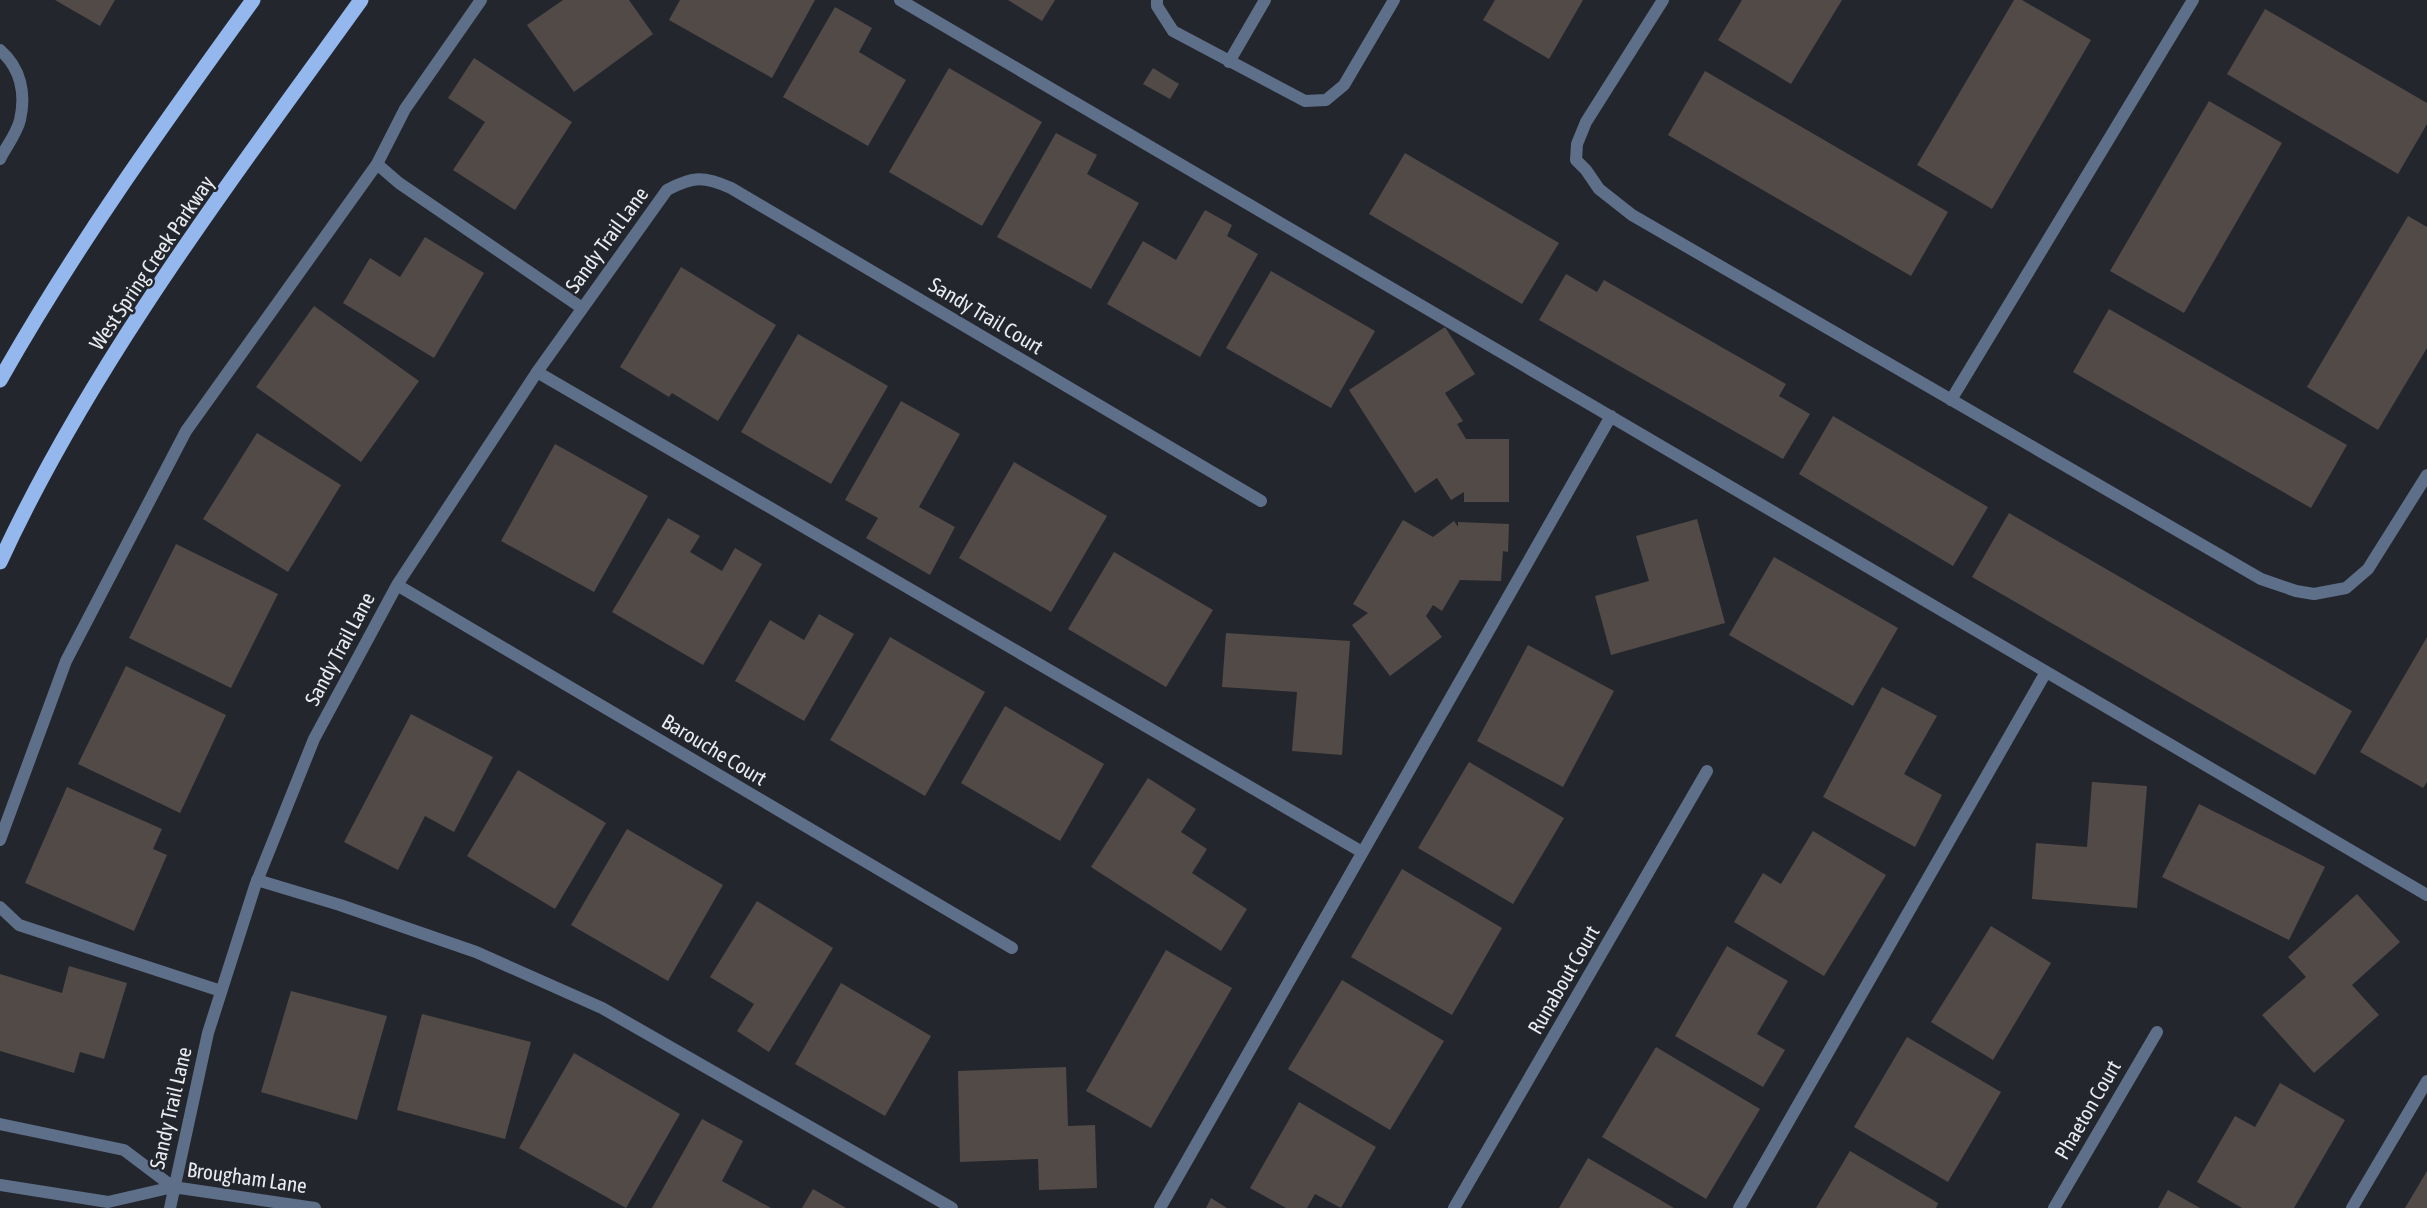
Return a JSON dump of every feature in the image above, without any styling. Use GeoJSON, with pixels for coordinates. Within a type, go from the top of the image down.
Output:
{"type":"FeatureCollection","features":[{"type":"Feature","properties":{"kind":"main road"},"geometry":{"type":"LineString","coordinates":[[0,380],[80,248],[174,108],[253,0]]}},
{"type":"Feature","properties":{"kind":"main road","name":"West Spring Creek Parkway"},"geometry":{"type":"LineString","coordinates":[[0,562],[75,419],[150,300],[361,0]]}},
{"type":"Feature","properties":{"kind":"street"},"geometry":{"type":"LineString","coordinates":[[0,840],[66,661],[186,431],[377,164],[405,109],[481,0]]}},
{"type":"Feature","properties":{"kind":"street"},"geometry":{"type":"LineString","coordinates":[[900,0],[2427,895]]}},
{"type":"Feature","properties":{"kind":"street"},"geometry":{"type":"LineString","coordinates":[[1157,0],[1157,6],[1173,31],[1305,101],[1326,100],[1344,85],[1394,0]]}},
{"type":"Feature","properties":{"kind":"street"},"geometry":{"type":"LineString","coordinates":[[1229,62],[1265,0]]}},
{"type":"Feature","properties":{"kind":"street"},"geometry":{"type":"LineString","coordinates":[[1663,0],[1586,122],[1577,144],[1576,160],[1599,189],[1632,216],[2261,579],[2296,591],[2314,594],[2346,588],[2368,569],[2427,475]]}},
{"type":"Feature","properties":{"kind":"street"},"geometry":{"type":"LineString","coordinates":[[1952,400],[2193,0]]}},
{"type":"Feature","properties":{"kind":"street"},"geometry":{"type":"LineString","coordinates":[[0,51],[11,60],[22,85],[20,121],[0,159]]}},
{"type":"Feature","properties":{"kind":"street"},"geometry":{"type":"LineString","coordinates":[[377,164],[399,183],[582,308]]}},
{"type":"Feature","properties":{"kind":"street","name":"Sandy Trail Lane"},"geometry":{"type":"LineString","coordinates":[[170,1208],[208,1033],[257,880],[314,739],[397,585],[537,372],[667,190],[687,179]]}},
{"type":"Feature","properties":{"kind":"street","name":"Sandy Trail Court"},"geometry":{"type":"LineString","coordinates":[[687,179],[711,180],[731,188],[1261,501]]}},
{"type":"Feature","properties":{"kind":"street"},"geometry":{"type":"LineString","coordinates":[[537,372],[1362,852]]}},
{"type":"Feature","properties":{"kind":"street"},"geometry":{"type":"LineString","coordinates":[[1160,1208],[1611,416]]}},
{"type":"Feature","properties":{"kind":"street","name":"Barouche Court"},"geometry":{"type":"LineString","coordinates":[[397,585],[1012,948]]}},
{"type":"Feature","properties":{"kind":"street"},"geometry":{"type":"LineString","coordinates":[[1739,1208],[2046,672]]}},
{"type":"Feature","properties":{"kind":"street","name":"Runabout Court"},"geometry":{"type":"LineString","coordinates":[[1454,1208],[1707,771]]}},
{"type":"Feature","properties":{"kind":"street"},"geometry":{"type":"LineString","coordinates":[[257,880],[340,905],[476,952],[602,1008],[952,1208]]}},
{"type":"Feature","properties":{"kind":"street"},"geometry":{"type":"LineString","coordinates":[[0,907],[19,925],[221,992]]}},
{"type":"Feature","properties":{"kind":"street","name":"Phaeton Court"},"geometry":{"type":"LineString","coordinates":[[2054,1208],[2157,1032]]}},
{"type":"Feature","properties":{"kind":"street"},"geometry":{"type":"LineString","coordinates":[[2352,1208],[2427,1081]]}},
{"type":"Feature","properties":{"kind":"street","name":"Brougham Lane"},"geometry":{"type":"LineString","coordinates":[[0,1124],[124,1150],[173,1187]]}},
{"type":"Feature","properties":{"kind":"street","name":"Brougham Lane"},"geometry":{"type":"LineString","coordinates":[[0,1185],[108,1202],[173,1187],[315,1208]]}},
{"type":"Feature","properties":{"kind":"building"},"geometry":{"type":"Polygon","coordinates":[[[55,0],[115,0],[100,26],[55,0]]]}},
{"type":"Feature","properties":{"kind":"building"},"geometry":{"type":"Polygon","coordinates":[[[563,0],[629,0],[653,34],[574,92],[527,25],[563,0]]]}},
{"type":"Feature","properties":{"kind":"building"},"geometry":{"type":"Polygon","coordinates":[[[680,0],[815,0],[772,78],[669,20],[680,0]]]}},
{"type":"Feature","properties":{"kind":"building"},"geometry":{"type":"Polygon","coordinates":[[[1008,0],[1055,0],[1042,21],[1008,0]]]}},
{"type":"Feature","properties":{"kind":"building"},"geometry":{"type":"Polygon","coordinates":[[[1495,0],[1583,0],[1549,59],[1483,20],[1495,0]]]}},
{"type":"Feature","properties":{"kind":"building"},"geometry":{"type":"Polygon","coordinates":[[[1742,0],[1842,0],[1791,84],[1718,40],[1742,0]]]}},
{"type":"Feature","properties":{"kind":"building"},"geometry":{"type":"Polygon","coordinates":[[[2014,0],[2022,0],[2091,40],[1992,209],[1917,165],[2014,0]]]}},
{"type":"Feature","properties":{"kind":"building"},"geometry":{"type":"Polygon","coordinates":[[[835,7],[872,28],[859,52],[906,80],[868,146],[783,97],[835,7]]]}},
{"type":"Feature","properties":{"kind":"building"},"geometry":{"type":"Polygon","coordinates":[[[2265,9],[2427,103],[2427,124],[2398,174],[2227,74],[2265,9]]]}},
{"type":"Feature","properties":{"kind":"building"},"geometry":{"type":"Polygon","coordinates":[[[474,58],[572,122],[515,210],[453,170],[485,122],[448,98],[474,58]]]}},
{"type":"Feature","properties":{"kind":"building"},"geometry":{"type":"Polygon","coordinates":[[[949,68],[1042,122],[982,226],[889,172],[949,68]]]}},
{"type":"Feature","properties":{"kind":"building"},"geometry":{"type":"Polygon","coordinates":[[[1153,68],[1179,84],[1170,99],[1143,84],[1153,68]]]}},
{"type":"Feature","properties":{"kind":"building"},"geometry":{"type":"Polygon","coordinates":[[[1705,71],[1948,212],[1911,276],[1668,135],[1705,71]]]}},
{"type":"Feature","properties":{"kind":"building"},"geometry":{"type":"Polygon","coordinates":[[[2209,101],[2282,143],[2184,313],[2110,271],[2209,101]]]}},
{"type":"Feature","properties":{"kind":"building"},"geometry":{"type":"Polygon","coordinates":[[[1056,133],[1097,155],[1087,174],[1139,203],[1091,289],[997,237],[1056,133]]]}},
{"type":"Feature","properties":{"kind":"building"},"geometry":{"type":"Polygon","coordinates":[[[1405,153],[1559,243],[1522,304],[1369,214],[1405,153]]]}},
{"type":"Feature","properties":{"kind":"building"},"geometry":{"type":"Polygon","coordinates":[[[1205,210],[1232,225],[1227,236],[1258,254],[1200,357],[1107,304],[1143,241],[1176,260],[1205,210]]]}},
{"type":"Feature","properties":{"kind":"building"},"geometry":{"type":"Polygon","coordinates":[[[2408,216],[2427,227],[2427,348],[2378,430],[2307,387],[2408,216]]]}},
{"type":"Feature","properties":{"kind":"building"},"geometry":{"type":"Polygon","coordinates":[[[425,237],[484,273],[434,358],[343,303],[370,258],[400,277],[425,237]]]}},
{"type":"Feature","properties":{"kind":"building"},"geometry":{"type":"Polygon","coordinates":[[[681,267],[776,325],[718,421],[672,393],[669,397],[620,367],[681,267]]]}},
{"type":"Feature","properties":{"kind":"building"},"geometry":{"type":"Polygon","coordinates":[[[1271,271],[1375,331],[1331,408],[1226,348],[1271,271]]]}},
{"type":"Feature","properties":{"kind":"building"},"geometry":{"type":"Polygon","coordinates":[[[1566,274],[1597,292],[1604,280],[1786,384],[1779,396],[1810,414],[1783,459],[1539,320],[1566,274]]]}},
{"type":"Feature","properties":{"kind":"building"},"geometry":{"type":"Polygon","coordinates":[[[314,306],[419,381],[361,462],[256,387],[314,306]]]}},
{"type":"Feature","properties":{"kind":"building"},"geometry":{"type":"Polygon","coordinates":[[[2109,309],[2347,445],[2311,508],[2073,372],[2109,309]]]}},
{"type":"Feature","properties":{"kind":"building"},"geometry":{"type":"Polygon","coordinates":[[[1445,327],[1475,374],[1445,393],[1463,421],[1457,424],[1466,439],[1509,439],[1509,502],[1464,502],[1464,492],[1451,500],[1437,478],[1415,493],[1349,390],[1445,327]]]}},
{"type":"Feature","properties":{"kind":"building"},"geometry":{"type":"Polygon","coordinates":[[[798,334],[888,386],[831,484],[741,432],[798,334]]]}},
{"type":"Feature","properties":{"kind":"building"},"geometry":{"type":"Polygon","coordinates":[[[901,401],[960,434],[919,507],[955,527],[930,575],[866,538],[878,518],[845,500],[901,401]]]}},
{"type":"Feature","properties":{"kind":"building"},"geometry":{"type":"Polygon","coordinates":[[[1833,416],[1988,507],[1953,566],[1799,474],[1833,416]]]}},
{"type":"Feature","properties":{"kind":"building"},"geometry":{"type":"Polygon","coordinates":[[[257,433],[341,485],[288,572],[203,519],[257,433]]]}},
{"type":"Feature","properties":{"kind":"building"},"geometry":{"type":"Polygon","coordinates":[[[555,444],[648,496],[594,592],[501,541],[555,444]]]}},
{"type":"Feature","properties":{"kind":"building"},"geometry":{"type":"Polygon","coordinates":[[[1014,462],[1107,516],[1051,612],[959,558],[1014,462]]]}},
{"type":"Feature","properties":{"kind":"building"},"geometry":{"type":"Polygon","coordinates":[[[2009,513],[2352,711],[2315,775],[1972,577],[2009,513]]]}},
{"type":"Feature","properties":{"kind":"building"},"geometry":{"type":"Polygon","coordinates":[[[668,518],[700,536],[690,552],[722,571],[735,548],[762,564],[703,665],[612,612],[668,518]]]}},
{"type":"Feature","properties":{"kind":"building"},"geometry":{"type":"Polygon","coordinates":[[[1697,519],[1725,623],[1611,655],[1595,596],[1649,581],[1636,536],[1697,519]]]}},
{"type":"Feature","properties":{"kind":"building"},"geometry":{"type":"Polygon","coordinates":[[[1403,520],[1433,537],[1454,521],[1458,527],[1458,522],[1509,524],[1508,552],[1503,551],[1501,581],[1460,580],[1442,611],[1433,605],[1426,616],[1442,637],[1390,676],[1352,625],[1368,613],[1353,604],[1403,520]]]}},
{"type":"Feature","properties":{"kind":"building"},"geometry":{"type":"Polygon","coordinates":[[[176,544],[278,594],[231,688],[129,638],[176,544]]]}},
{"type":"Feature","properties":{"kind":"building"},"geometry":{"type":"Polygon","coordinates":[[[1114,552],[1213,610],[1166,687],[1068,629],[1114,552]]]}},
{"type":"Feature","properties":{"kind":"building"},"geometry":{"type":"Polygon","coordinates":[[[1774,557],[1898,628],[1853,706],[1729,635],[1774,557]]]}},
{"type":"Feature","properties":{"kind":"building"},"geometry":{"type":"Polygon","coordinates":[[[819,614],[854,634],[804,721],[735,681],[770,620],[804,640],[819,614]]]}},
{"type":"Feature","properties":{"kind":"building"},"geometry":{"type":"Polygon","coordinates":[[[1226,633],[1350,641],[1342,755],[1292,751],[1297,692],[1222,687],[1226,633]]]}},
{"type":"Feature","properties":{"kind":"building"},"geometry":{"type":"Polygon","coordinates":[[[890,637],[985,692],[925,796],[830,740],[890,637]]]}},
{"type":"Feature","properties":{"kind":"building"},"geometry":{"type":"Polygon","coordinates":[[[2427,637],[2427,782],[2423,788],[2360,752],[2427,637]]]}},
{"type":"Feature","properties":{"kind":"building"},"geometry":{"type":"Polygon","coordinates":[[[1528,645],[1614,691],[1563,787],[1477,741],[1528,645]]]}},
{"type":"Feature","properties":{"kind":"building"},"geometry":{"type":"Polygon","coordinates":[[[126,666],[226,715],[180,813],[78,764],[126,666]]]}},
{"type":"Feature","properties":{"kind":"building"},"geometry":{"type":"Polygon","coordinates":[[[1882,687],[1937,716],[1904,774],[1942,795],[1915,847],[1823,797],[1882,687]]]}},
{"type":"Feature","properties":{"kind":"building"},"geometry":{"type":"Polygon","coordinates":[[[1005,706],[1104,764],[1060,841],[961,783],[1005,706]]]}},
{"type":"Feature","properties":{"kind":"building"},"geometry":{"type":"Polygon","coordinates":[[[411,714],[493,757],[454,832],[425,816],[398,870],[344,842],[411,714]]]}},
{"type":"Feature","properties":{"kind":"building"},"geometry":{"type":"Polygon","coordinates":[[[1469,762],[1564,818],[1513,904],[1418,848],[1469,762]]]}},
{"type":"Feature","properties":{"kind":"building"},"geometry":{"type":"Polygon","coordinates":[[[518,770],[606,823],[555,909],[467,856],[518,770]]]}},
{"type":"Feature","properties":{"kind":"building"},"geometry":{"type":"Polygon","coordinates":[[[1148,778],[1196,809],[1181,832],[1207,849],[1192,873],[1247,909],[1221,951],[1091,867],[1148,778]]]}},
{"type":"Feature","properties":{"kind":"building"},"geometry":{"type":"Polygon","coordinates":[[[2092,782],[2147,786],[2137,908],[2032,899],[2036,843],[2087,847],[2092,782]]]}},
{"type":"Feature","properties":{"kind":"building"},"geometry":{"type":"Polygon","coordinates":[[[67,787],[162,829],[153,849],[167,855],[134,931],[25,883],[67,787]]]}},
{"type":"Feature","properties":{"kind":"building"},"geometry":{"type":"Polygon","coordinates":[[[2199,804],[2325,867],[2289,940],[2162,877],[2199,804]]]}},
{"type":"Feature","properties":{"kind":"building"},"geometry":{"type":"Polygon","coordinates":[[[627,829],[723,885],[668,981],[571,925],[627,829]]]}},
{"type":"Feature","properties":{"kind":"building"},"geometry":{"type":"Polygon","coordinates":[[[1813,831],[1886,875],[1824,976],[1734,922],[1763,873],[1781,884],[1813,831]]]}},
{"type":"Feature","properties":{"kind":"building"},"geometry":{"type":"Polygon","coordinates":[[[1402,869],[1502,928],[1452,1015],[1351,957],[1402,869]]]}},
{"type":"Feature","properties":{"kind":"building"},"geometry":{"type":"Polygon","coordinates":[[[2357,894],[2400,942],[2352,985],[2379,1015],[2314,1073],[2262,1015],[2306,977],[2288,957],[2357,894]]]}},
{"type":"Feature","properties":{"kind":"building"},"geometry":{"type":"Polygon","coordinates":[[[757,901],[833,948],[769,1052],[737,1031],[754,1004],[710,977],[757,901]]]}},
{"type":"Feature","properties":{"kind":"building"},"geometry":{"type":"Polygon","coordinates":[[[1991,926],[2051,963],[1993,1060],[1931,1022],[1991,926]]]}},
{"type":"Feature","properties":{"kind":"building"},"geometry":{"type":"Polygon","coordinates":[[[1727,946],[1788,981],[1757,1034],[1785,1050],[1763,1087],[1675,1036],[1727,946]]]}},
{"type":"Feature","properties":{"kind":"building"},"geometry":{"type":"Polygon","coordinates":[[[1166,950],[1232,988],[1151,1128],[1086,1091],[1166,950]]]}},
{"type":"Feature","properties":{"kind":"building"},"geometry":{"type":"Polygon","coordinates":[[[69,966],[127,983],[104,1059],[80,1052],[74,1073],[0,1051],[0,974],[62,993],[69,966]]]}},
{"type":"Feature","properties":{"kind":"building"},"geometry":{"type":"Polygon","coordinates":[[[1342,980],[1444,1041],[1390,1130],[1288,1069],[1342,980]]]}},
{"type":"Feature","properties":{"kind":"building"},"geometry":{"type":"Polygon","coordinates":[[[841,983],[931,1036],[885,1116],[795,1064],[841,983]]]}},
{"type":"Feature","properties":{"kind":"building"},"geometry":{"type":"Polygon","coordinates":[[[291,991],[387,1016],[357,1120],[261,1092],[291,991]]]}},
{"type":"Feature","properties":{"kind":"building"},"geometry":{"type":"Polygon","coordinates":[[[422,1014],[531,1042],[505,1139],[397,1110],[422,1014]]]}},
{"type":"Feature","properties":{"kind":"building"},"geometry":{"type":"Polygon","coordinates":[[[1907,1037],[2001,1092],[1948,1182],[1854,1127],[1907,1037]]]}},
{"type":"Feature","properties":{"kind":"building"},"geometry":{"type":"Polygon","coordinates":[[[1656,1047],[1760,1109],[1706,1199],[1602,1137],[1656,1047]]]}},
{"type":"Feature","properties":{"kind":"building"},"geometry":{"type":"Polygon","coordinates":[[[574,1053],[680,1114],[626,1208],[519,1148],[574,1053]]]}},
{"type":"Feature","properties":{"kind":"building"},"geometry":{"type":"Polygon","coordinates":[[[1066,1067],[1068,1126],[1095,1125],[1097,1188],[1039,1190],[1038,1159],[960,1162],[958,1071],[1066,1067]]]}},
{"type":"Feature","properties":{"kind":"building"},"geometry":{"type":"Polygon","coordinates":[[[2280,1083],[2345,1120],[2294,1208],[2242,1208],[2197,1182],[2235,1116],[2255,1127],[2280,1083]]]}},
{"type":"Feature","properties":{"kind":"building"},"geometry":{"type":"Polygon","coordinates":[[[1299,1102],[1376,1147],[1341,1208],[1315,1194],[1307,1208],[1286,1208],[1250,1188],[1299,1102]]]}},
{"type":"Feature","properties":{"kind":"building"},"geometry":{"type":"Polygon","coordinates":[[[702,1119],[743,1141],[722,1181],[771,1208],[652,1208],[702,1119]]]}},
{"type":"Feature","properties":{"kind":"building"},"geometry":{"type":"Polygon","coordinates":[[[1850,1151],[1938,1203],[1936,1208],[1816,1208],[1850,1151]]]}},
{"type":"Feature","properties":{"kind":"building"},"geometry":{"type":"Polygon","coordinates":[[[1588,1158],[1674,1208],[1559,1208],[1588,1158]]]}},
{"type":"Feature","properties":{"kind":"building"},"geometry":{"type":"Polygon","coordinates":[[[2427,1171],[2427,1208],[2405,1208],[2427,1171]]]}},
{"type":"Feature","properties":{"kind":"building"},"geometry":{"type":"Polygon","coordinates":[[[813,1189],[846,1208],[802,1208],[813,1189]]]}},
{"type":"Feature","properties":{"kind":"building"},"geometry":{"type":"Polygon","coordinates":[[[2168,1190],[2200,1208],[2158,1208],[2168,1190]]]}},
{"type":"Feature","properties":{"kind":"building"},"geometry":{"type":"Polygon","coordinates":[[[1211,1198],[1227,1208],[1206,1208],[1211,1198]]]}}]}
